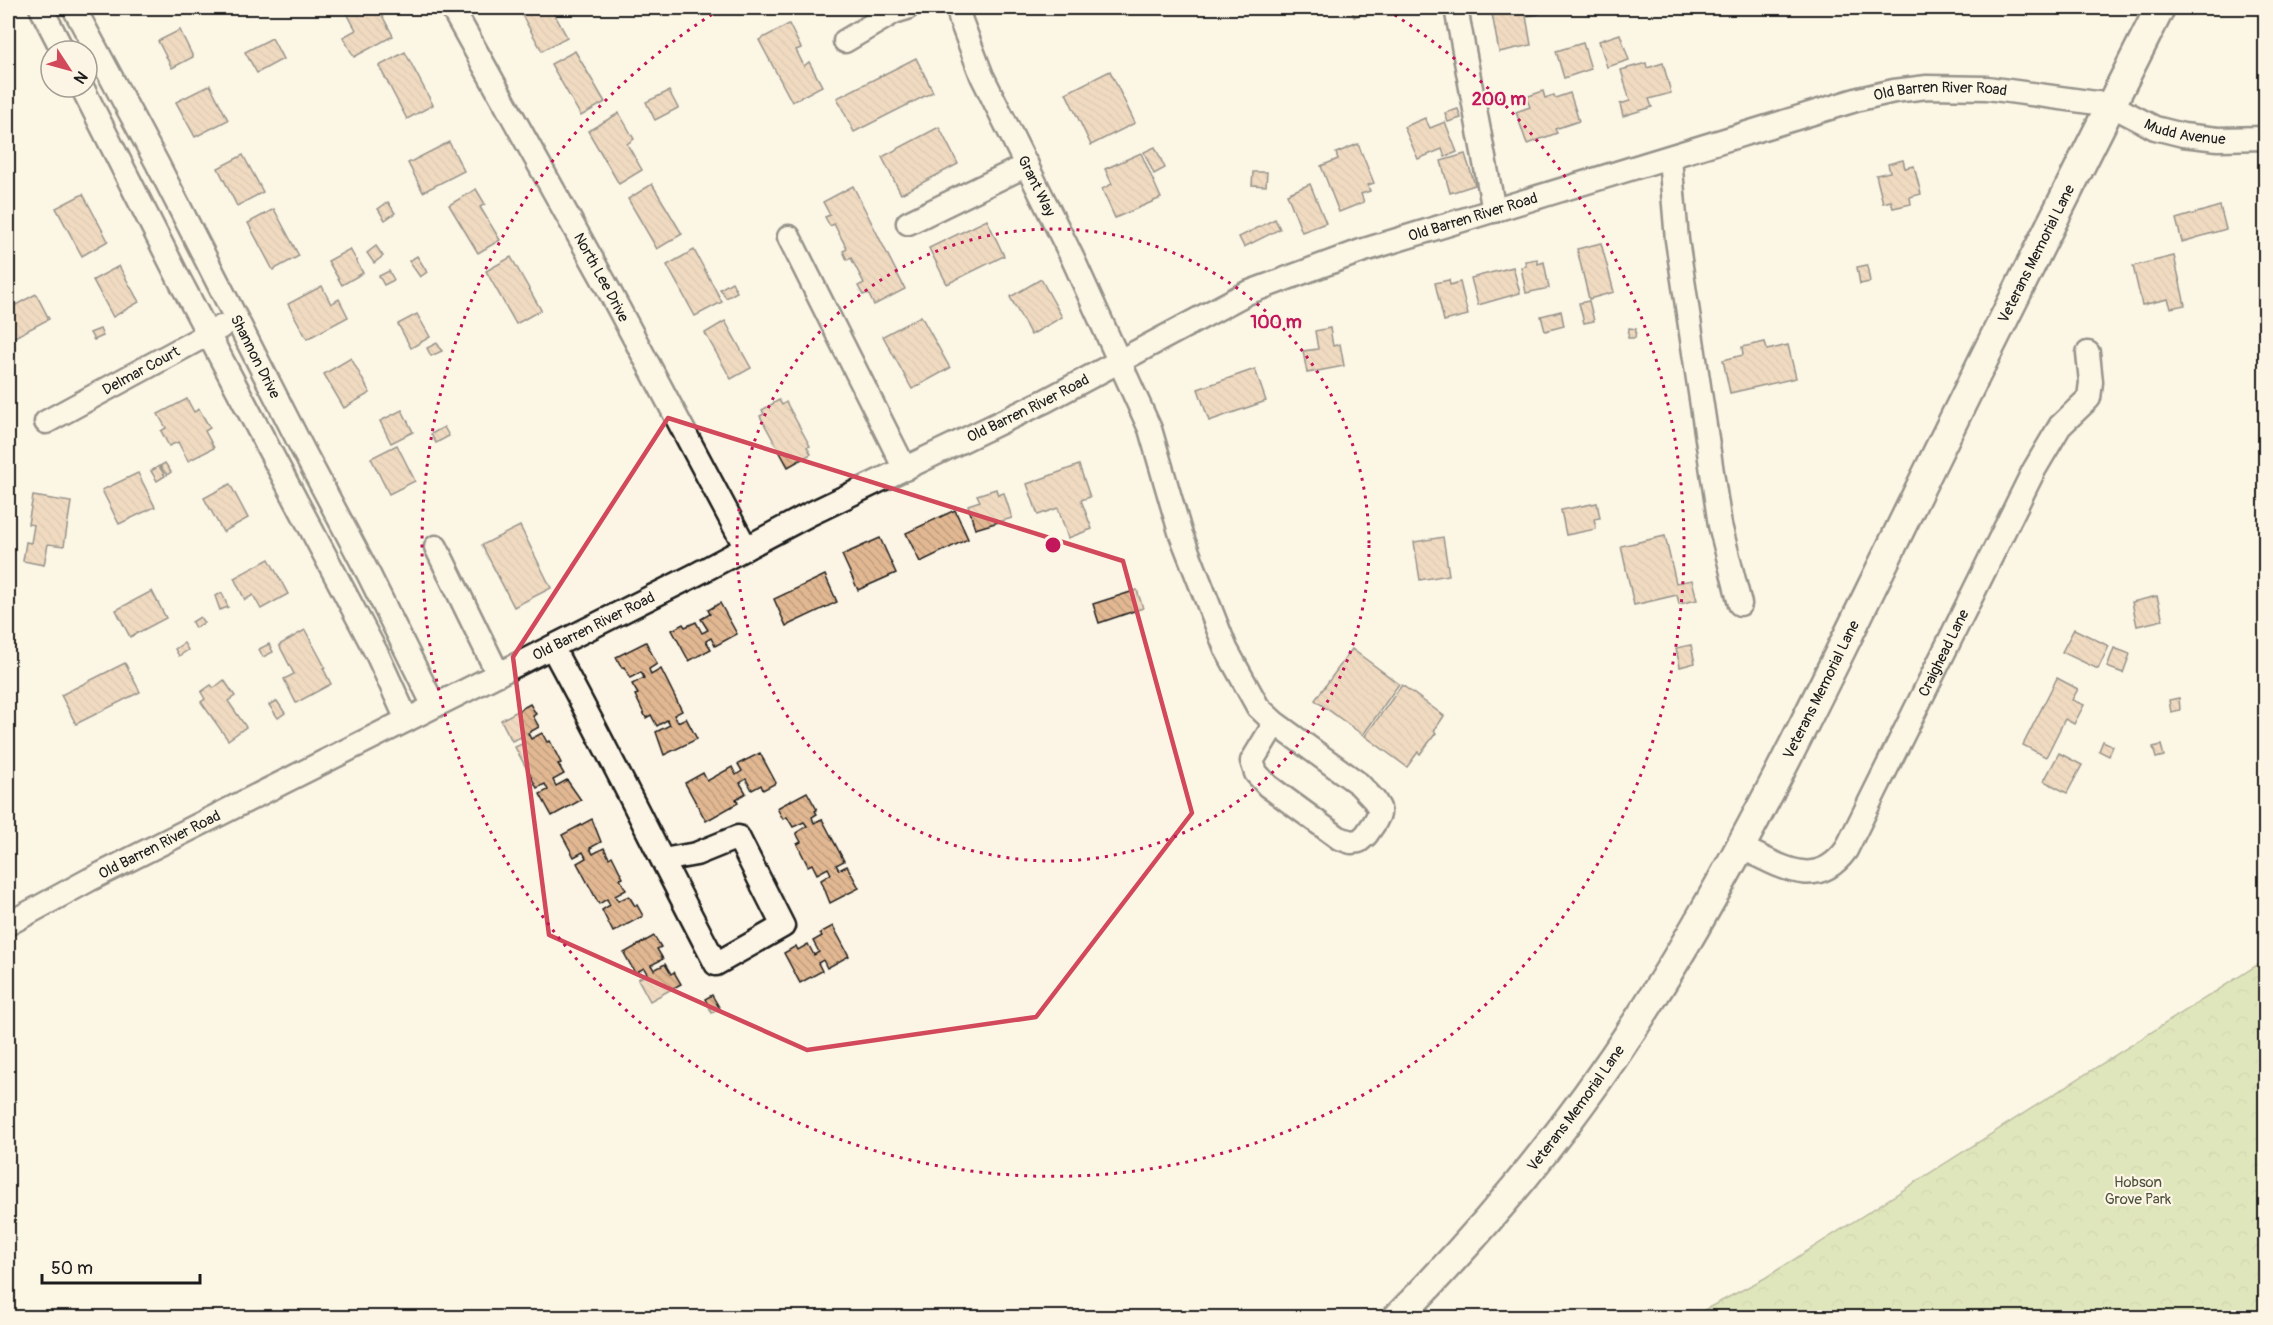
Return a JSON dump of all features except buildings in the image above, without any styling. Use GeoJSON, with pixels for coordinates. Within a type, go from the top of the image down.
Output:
{"type":"FeatureCollection","features":[{"type":"Feature","properties":{"kind":"main road","name":"Veterans Memorial Lane"},"geometry":{"type":"LineString","coordinates":[[1397,1317],[1470,1241],[1541,1156],[1590,1090],[1674,964],[1740,847],[1853,628],[1887,555],[2160,8]]}},
{"type":"Feature","properties":{"kind":"street"},"geometry":{"type":"LineString","coordinates":[[41,8],[57,39]]}},
{"type":"Feature","properties":{"kind":"street","name":"Shannon Drive"},"geometry":{"type":"LineString","coordinates":[[74,8],[86,39]]}},
{"type":"Feature","properties":{"kind":"street","name":"North Lee Drive"},"geometry":{"type":"LineString","coordinates":[[452,8],[605,283],[746,548]]}},
{"type":"Feature","properties":{"kind":"street"},"geometry":{"type":"LineString","coordinates":[[846,41],[894,12],[907,8]]}},
{"type":"Feature","properties":{"kind":"street","name":"Grant Way"},"geometry":{"type":"LineString","coordinates":[[958,8],[982,76],[1103,324],[1150,429],[1180,532],[1226,649],[1258,707],[1275,723],[1359,784],[1374,800],[1379,808],[1379,814],[1366,835],[1359,841],[1351,842],[1339,838],[1268,786],[1256,773],[1252,761],[1275,723]]}},
{"type":"Feature","properties":{"kind":"street"},"geometry":{"type":"LineString","coordinates":[[1456,8],[1494,211]]}},
{"type":"Feature","properties":{"kind":"street","name":"Shannon Drive"},"geometry":{"type":"LineString","coordinates":[[99,68],[236,319],[434,706]]}},
{"type":"Feature","properties":{"kind":"street","name":"Old Barren River Road"},"geometry":{"type":"LineString","coordinates":[[8,924],[89,880],[746,548],[1045,401],[1180,330],[1212,310],[1287,276],[1361,251],[1859,99],[1927,87],[1987,88],[2111,105]]}},
{"type":"Feature","properties":{"kind":"street","name":"Shannon Drive"},"geometry":{"type":"LineString","coordinates":[[88,99],[377,654],[407,720]]}},
{"type":"Feature","properties":{"kind":"street","name":"Mudd Avenue"},"geometry":{"type":"LineString","coordinates":[[2111,105],[2140,121],[2168,132],[2218,139],[2265,138]]}},
{"type":"Feature","properties":{"kind":"street"},"geometry":{"type":"LineString","coordinates":[[1670,158],[1677,240],[1720,525],[1740,604]]}},
{"type":"Feature","properties":{"kind":"street"},"geometry":{"type":"LineString","coordinates":[[908,223],[1027,165]]}},
{"type":"Feature","properties":{"kind":"street"},"geometry":{"type":"LineString","coordinates":[[789,237],[905,469]]}},
{"type":"Feature","properties":{"kind":"street","name":"Delmar Court"},"geometry":{"type":"LineString","coordinates":[[46,422],[236,319]]}},
{"type":"Feature","properties":{"kind":"street","name":"Craighead Lane"},"geometry":{"type":"LineString","coordinates":[[1740,847],[1796,872],[1809,874],[1829,868],[1846,850],[2038,462],[2060,426],[2088,399],[2091,391],[2088,353]]}},
{"type":"Feature","properties":{"kind":"street"},"geometry":{"type":"LineString","coordinates":[[309,525],[335,512]]}},
{"type":"Feature","properties":{"kind":"street"},"geometry":{"type":"LineString","coordinates":[[436,547],[498,674]]}},
{"type":"Feature","properties":{"kind":"street"},"geometry":{"type":"LineString","coordinates":[[552,647],[716,964],[783,926],[738,837],[696,854],[663,860]]}},
{"type":"Feature","properties":{"kind":"highlighted area"},"geometry":{"type":"Polygon","coordinates":[[[668,418],[1123,561],[1192,813],[1036,1017],[807,1050],[549,935],[513,657],[668,418]]]}},
{"type":"Feature","properties":{"kind":"green space","name":"Hobson Grove Park"},"geometry":{"type":"Polygon","coordinates":[[[2265,960],[2265,1317],[1691,1317],[1765,1278],[2265,960]]]}}]}
